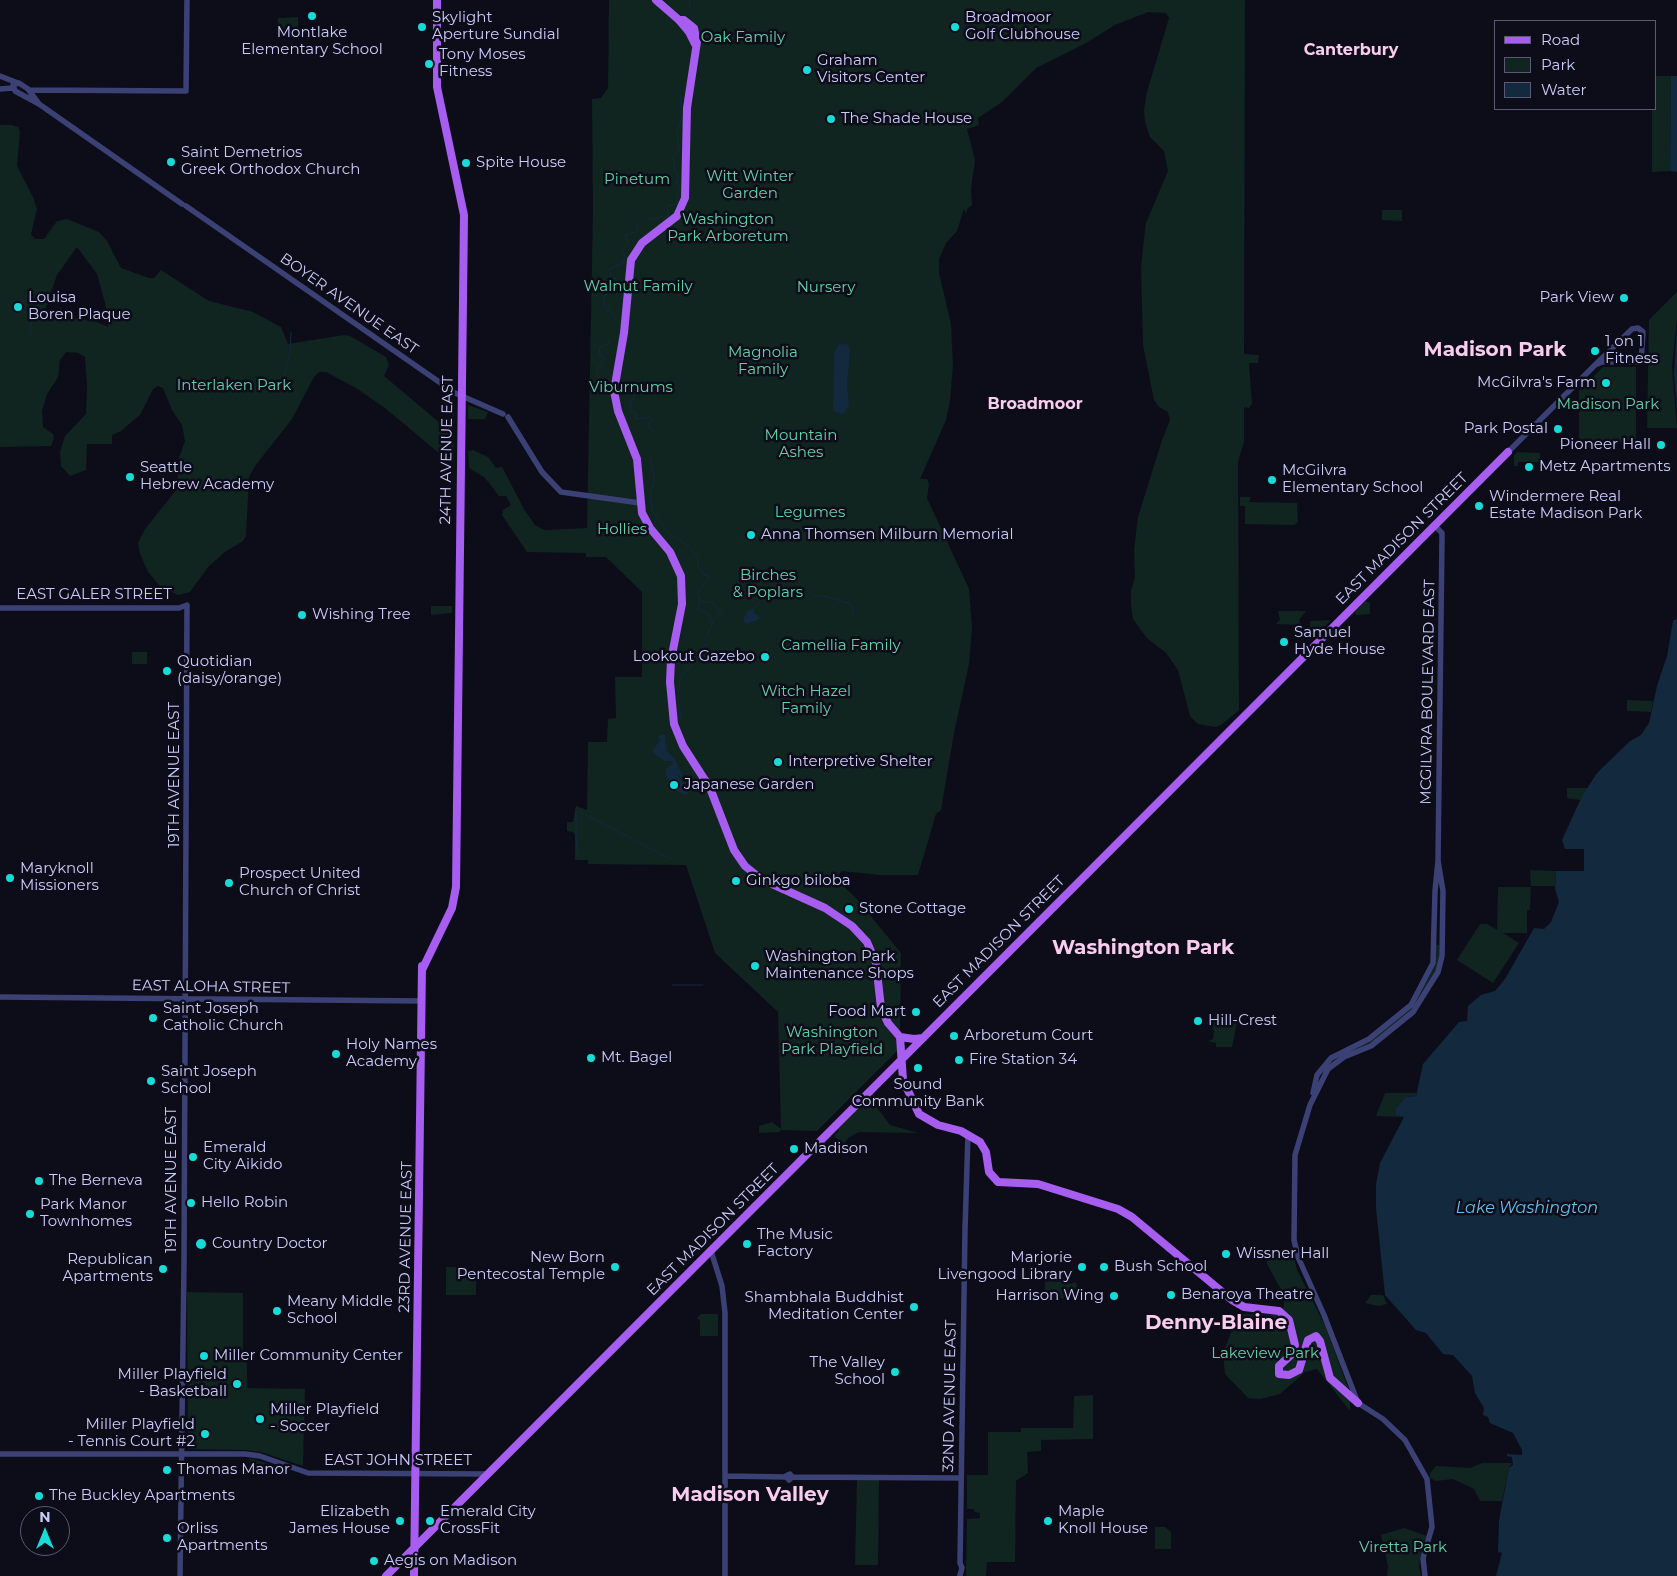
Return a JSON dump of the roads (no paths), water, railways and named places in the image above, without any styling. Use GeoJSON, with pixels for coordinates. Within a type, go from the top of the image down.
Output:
{"type":"FeatureCollection","features":[{"type":"Feature","properties":{"kind":"main road","name":"24TH AVENUE EAST"},"geometry":{"type":"LineString","coordinates":[[437,0],[438,92],[464,212],[456,887],[454,904]]}},
{"type":"Feature","properties":{"kind":"main road"},"geometry":{"type":"LineString","coordinates":[[656,0],[689,32],[696,46]]}},
{"type":"Feature","properties":{"kind":"main road"},"geometry":{"type":"LineString","coordinates":[[678,20],[684,20],[695,31],[696,46],[687,108],[684,203],[674,220],[638,247],[631,260],[628,272],[625,321],[614,395],[620,417],[637,459],[640,503],[646,524],[673,557],[682,583],[682,604],[671,660],[670,682],[674,724],[683,746],[710,788],[734,850],[745,866],[761,878],[826,908],[852,926],[867,942],[876,963],[881,1008],[888,1023],[900,1037],[903,1080],[911,1100],[925,1118],[938,1125],[968,1134],[984,1146],[990,1172],[998,1182],[1038,1184],[1119,1210],[1132,1217],[1232,1300],[1244,1307],[1279,1311],[1289,1320],[1295,1345],[1293,1353],[1279,1366],[1280,1375],[1289,1375],[1299,1370],[1308,1340],[1312,1337],[1318,1337],[1330,1378],[1358,1403]]}},
{"type":"Feature","properties":{"kind":"main road","name":"EAST MADISON STREET"},"geometry":{"type":"LineString","coordinates":[[386,1576],[1508,452]]}},
{"type":"Feature","properties":{"kind":"main road","name":"23RD AVENUE EAST"},"geometry":{"type":"LineString","coordinates":[[414,1571],[422,970],[426,956],[454,904]]}},
{"type":"Feature","properties":{"kind":"main road"},"geometry":{"type":"LineString","coordinates":[[900,1037],[923,1038]]}},
{"type":"Feature","properties":{"kind":"main road"},"geometry":{"type":"LineString","coordinates":[[885,1077],[903,1080]]}},
{"type":"Feature","properties":{"kind":"main road"},"geometry":{"type":"LineString","coordinates":[[397,1565],[406,1565],[414,1571]]}},
{"type":"Feature","properties":{"kind":"street"},"geometry":{"type":"LineString","coordinates":[[0,77],[18,83],[29,90],[186,90],[187,0]]}},
{"type":"Feature","properties":{"kind":"street"},"geometry":{"type":"LineString","coordinates":[[0,77],[13,88]]}},
{"type":"Feature","properties":{"kind":"street"},"geometry":{"type":"LineString","coordinates":[[13,88],[14,84],[18,83]]}},
{"type":"Feature","properties":{"kind":"street"},"geometry":{"type":"LineString","coordinates":[[0,89],[13,88]]}},
{"type":"Feature","properties":{"kind":"street","name":"BOYER AVENUE EAST"},"geometry":{"type":"LineString","coordinates":[[13,88],[39,104],[462,398],[505,416],[542,472],[561,492],[640,503]]}},
{"type":"Feature","properties":{"kind":"street"},"geometry":{"type":"LineString","coordinates":[[25,97],[30,95],[29,90]]}},
{"type":"Feature","properties":{"kind":"street","name":"BOYER AVENUE EAST"},"geometry":{"type":"LineString","coordinates":[[29,90],[39,104]]}},
{"type":"Feature","properties":{"kind":"street","name":"EAST MADISON STREET"},"geometry":{"type":"LineString","coordinates":[[1508,452],[1632,329],[1638,328],[1643,332],[1641,362],[1611,362]]}},
{"type":"Feature","properties":{"kind":"street"},"geometry":{"type":"LineString","coordinates":[[1595,365],[1611,362],[1608,352]]}},
{"type":"Feature","properties":{"kind":"street","name":"MCGILVRA BOULEVARD EAST"},"geometry":{"type":"LineString","coordinates":[[1358,1403],[1295,1246],[1296,1152],[1310,1105],[1315,1080],[1326,1061],[1340,1051],[1368,1039],[1414,1000],[1434,963],[1435,891],[1438,861],[1442,533],[1435,526]]}},
{"type":"Feature","properties":{"kind":"street","name":"EAST GALER STREET"},"geometry":{"type":"LineString","coordinates":[[0,608],[179,608],[187,605]]}},
{"type":"Feature","properties":{"kind":"street","name":"19TH AVENUE EAST"},"geometry":{"type":"LineString","coordinates":[[180,1576],[187,605]]}},
{"type":"Feature","properties":{"kind":"street","name":"MCGILVRA BOULEVARD EAST"},"geometry":{"type":"LineString","coordinates":[[1310,1105],[1324,1074],[1333,1064],[1344,1057],[1371,1046],[1420,1004],[1441,964],[1442,891],[1438,861]]}},
{"type":"Feature","properties":{"kind":"street"},"geometry":{"type":"LineString","coordinates":[[1435,891],[1442,891]]}},
{"type":"Feature","properties":{"kind":"street","name":"EAST ALOHA STREET"},"geometry":{"type":"LineString","coordinates":[[0,997],[422,1001]]}},
{"type":"Feature","properties":{"kind":"street","name":"32ND AVENUE EAST"},"geometry":{"type":"LineString","coordinates":[[960,1576],[958,1568],[960,1563],[968,1134]]}},
{"type":"Feature","properties":{"kind":"street"},"geometry":{"type":"LineString","coordinates":[[711,1251],[724,1301],[725,1576]]}},
{"type":"Feature","properties":{"kind":"street"},"geometry":{"type":"LineString","coordinates":[[1358,1403],[1383,1419],[1405,1440],[1427,1479],[1432,1527],[1423,1558],[1425,1576]]}},
{"type":"Feature","properties":{"kind":"street","name":"EAST JOHN STREET"},"geometry":{"type":"LineString","coordinates":[[0,1454],[254,1455],[308,1473],[488,1474]]}},
{"type":"Feature","properties":{"kind":"street"},"geometry":{"type":"LineString","coordinates":[[726,1476],[961,1478]]}},
{"type":"Feature","properties":{"kind":"water"},"geometry":{"type":"Polygon","coordinates":[[[1671,76],[1677,76],[1677,172],[1670,171],[1671,76]]]}},
{"type":"Feature","properties":{"kind":"water"},"geometry":{"type":"Polygon","coordinates":[[[1677,325],[1677,408],[1674,375],[1677,325]]]}},
{"type":"Feature","properties":{"kind":"water"},"geometry":{"type":"Polygon","coordinates":[[[843,343],[848,345],[850,350],[847,386],[849,404],[842,414],[835,412],[833,409],[834,354],[838,345],[843,343]]]}},
{"type":"Feature","properties":{"kind":"water"},"geometry":{"type":"Polygon","coordinates":[[[754,608],[754,613],[760,619],[746,624],[743,620],[747,611],[754,608]]]}},
{"type":"Feature","properties":{"kind":"water","name":"Lake Washington"},"geometry":{"type":"Polygon","coordinates":[[[1677,618],[1677,1576],[1496,1576],[1502,1553],[1498,1552],[1499,1520],[1509,1468],[1513,1465],[1512,1457],[1507,1456],[1507,1454],[1522,1455],[1522,1450],[1513,1433],[1490,1423],[1488,1417],[1483,1415],[1484,1408],[1475,1393],[1472,1376],[1453,1355],[1443,1354],[1426,1333],[1416,1330],[1385,1295],[1376,1208],[1376,1184],[1380,1163],[1404,1117],[1396,1115],[1396,1109],[1406,1097],[1416,1096],[1423,1064],[1459,1022],[1467,1021],[1468,1006],[1481,995],[1495,991],[1505,979],[1534,928],[1544,929],[1551,922],[1559,902],[1555,889],[1556,871],[1584,871],[1584,849],[1565,849],[1562,840],[1582,796],[1597,773],[1630,741],[1641,735],[1649,723],[1657,686],[1667,656],[1673,621],[1677,618]]]}},
{"type":"Feature","properties":{"kind":"water"},"geometry":{"type":"Polygon","coordinates":[[[662,734],[666,736],[665,744],[668,745],[667,751],[674,758],[684,778],[677,775],[687,788],[688,794],[685,795],[675,790],[666,775],[665,769],[673,764],[672,761],[664,761],[652,752],[660,740],[658,737],[662,734]]]}},
{"type":"Feature","properties":{"kind":"waterway"},"geometry":{"type":"LineString","coordinates":[[689,10],[690,0]]}},
{"type":"Feature","properties":{"kind":"waterway"},"geometry":{"type":"LineString","coordinates":[[647,219],[658,219],[661,216],[666,218],[669,215],[667,212],[668,206],[678,204],[676,195],[680,188],[676,181],[679,177],[675,172],[673,157],[679,152],[677,130],[681,121],[681,95]]}},
{"type":"Feature","properties":{"kind":"waterway"},"geometry":{"type":"LineString","coordinates":[[615,320],[614,315],[605,307],[603,297],[619,285],[616,279],[611,278],[609,269],[623,263],[625,256],[622,248],[628,242],[625,235],[638,231],[637,225],[639,222]]}},
{"type":"Feature","properties":{"kind":"waterway"},"geometry":{"type":"LineString","coordinates":[[725,228],[736,228],[761,238],[773,239]]}},
{"type":"Feature","properties":{"kind":"waterway"},"geometry":{"type":"LineString","coordinates":[[30,331],[33,312],[40,302]]}},
{"type":"Feature","properties":{"kind":"waterway"},"geometry":{"type":"LineString","coordinates":[[280,390],[290,355],[291,332]]}},
{"type":"Feature","properties":{"kind":"waterway"},"geometry":{"type":"LineString","coordinates":[[608,385],[598,378],[597,369],[605,359],[599,354],[600,347],[609,343],[610,339]]}},
{"type":"Feature","properties":{"kind":"waterway"},"geometry":{"type":"LineString","coordinates":[[619,388],[625,390],[634,387],[638,390],[638,393],[634,395],[634,399],[629,404],[631,406],[630,412],[636,413],[635,419],[650,417],[652,420],[648,424],[650,430],[655,432]]}},
{"type":"Feature","properties":{"kind":"waterway"},"geometry":{"type":"LineString","coordinates":[[650,458],[655,479],[650,496],[652,511],[671,535],[690,547],[699,559],[697,567],[703,571],[702,574],[710,577],[697,593],[700,596],[698,609],[708,614],[713,622],[706,638]]}},
{"type":"Feature","properties":{"kind":"waterway"},"geometry":{"type":"LineString","coordinates":[[778,591],[784,589],[796,595],[806,596]]}},
{"type":"Feature","properties":{"kind":"waterway"},"geometry":{"type":"LineString","coordinates":[[754,608],[768,594],[775,593]]}},
{"type":"Feature","properties":{"kind":"waterway"},"geometry":{"type":"LineString","coordinates":[[814,596],[824,596],[848,603],[852,606],[853,615]]}},
{"type":"Feature","properties":{"kind":"waterway"},"geometry":{"type":"LineString","coordinates":[[699,601],[713,603],[723,616]]}},
{"type":"Feature","properties":{"kind":"waterway"},"geometry":{"type":"LineString","coordinates":[[681,720],[678,698],[680,678],[702,654],[707,642]]}},
{"type":"Feature","properties":{"kind":"waterway"},"geometry":{"type":"LineString","coordinates":[[576,810],[576,839]]}},
{"type":"Feature","properties":{"kind":"waterway"},"geometry":{"type":"LineString","coordinates":[[580,812],[671,859]]}},
{"type":"Feature","properties":{"kind":"waterway"},"geometry":{"type":"LineString","coordinates":[[576,839],[577,848]]}},
{"type":"Feature","properties":{"kind":"waterway"},"geometry":{"type":"LineString","coordinates":[[577,849],[577,856]]}},
{"type":"Feature","properties":{"kind":"waterway"},"geometry":{"type":"LineString","coordinates":[[672,985],[703,985]]}},
{"type":"Feature","properties":{"kind":"place","name":"Montlake Elementary School"},"geometry":{"type":"Point","coordinates":[312,16]}},
{"type":"Feature","properties":{"kind":"place","name":"Skylight Aperture Sundial"},"geometry":{"type":"Point","coordinates":[422,27]}},
{"type":"Feature","properties":{"kind":"place","name":"Broadmoor Golf Clubhouse"},"geometry":{"type":"Point","coordinates":[955,27]}},
{"type":"Feature","properties":{"kind":"place","name":"Tony Moses Fitness"},"geometry":{"type":"Point","coordinates":[429,64]}},
{"type":"Feature","properties":{"kind":"place","name":"Graham Visitors Center"},"geometry":{"type":"Point","coordinates":[807,70]}},
{"type":"Feature","properties":{"kind":"place","name":"The Shade House"},"geometry":{"type":"Point","coordinates":[831,119]}},
{"type":"Feature","properties":{"kind":"place","name":"Saint Demetrios Greek Orthodox Church"},"geometry":{"type":"Point","coordinates":[171,162]}},
{"type":"Feature","properties":{"kind":"place","name":"Spite House"},"geometry":{"type":"Point","coordinates":[466,163]}},
{"type":"Feature","properties":{"kind":"place","name":"Park View"},"geometry":{"type":"Point","coordinates":[1624,298]}},
{"type":"Feature","properties":{"kind":"place","name":"Louisa Boren Plaque"},"geometry":{"type":"Point","coordinates":[18,307]}},
{"type":"Feature","properties":{"kind":"place","name":"1 on 1 Fitness"},"geometry":{"type":"Point","coordinates":[1595,351]}},
{"type":"Feature","properties":{"kind":"place","name":"McGilvra's Farm"},"geometry":{"type":"Point","coordinates":[1606,383]}},
{"type":"Feature","properties":{"kind":"place","name":"Park Postal"},"geometry":{"type":"Point","coordinates":[1558,429]}},
{"type":"Feature","properties":{"kind":"place","name":"Pioneer Hall"},"geometry":{"type":"Point","coordinates":[1661,445]}},
{"type":"Feature","properties":{"kind":"place","name":"Metz Apartments"},"geometry":{"type":"Point","coordinates":[1529,467]}},
{"type":"Feature","properties":{"kind":"place","name":"Seattle Hebrew Academy"},"geometry":{"type":"Point","coordinates":[130,477]}},
{"type":"Feature","properties":{"kind":"place","name":"McGilvra Elementary School"},"geometry":{"type":"Point","coordinates":[1272,480]}},
{"type":"Feature","properties":{"kind":"place","name":"Windermere Real Estate Madison Park"},"geometry":{"type":"Point","coordinates":[1479,506]}},
{"type":"Feature","properties":{"kind":"place","name":"Anna Thomsen Milburn Memorial"},"geometry":{"type":"Point","coordinates":[751,535]}},
{"type":"Feature","properties":{"kind":"place","name":"Wishing Tree"},"geometry":{"type":"Point","coordinates":[302,615]}},
{"type":"Feature","properties":{"kind":"place","name":"Samuel Hyde House"},"geometry":{"type":"Point","coordinates":[1284,642]}},
{"type":"Feature","properties":{"kind":"place","name":"Lookout Gazebo"},"geometry":{"type":"Point","coordinates":[765,657]}},
{"type":"Feature","properties":{"kind":"place","name":"Quotidian (daisy/orange)"},"geometry":{"type":"Point","coordinates":[167,671]}},
{"type":"Feature","properties":{"kind":"place","name":"Interpretive Shelter"},"geometry":{"type":"Point","coordinates":[778,762]}},
{"type":"Feature","properties":{"kind":"place","name":"Japanese Garden"},"geometry":{"type":"Point","coordinates":[674,785]}},
{"type":"Feature","properties":{"kind":"place","name":"Maryknoll Missioners"},"geometry":{"type":"Point","coordinates":[10,878]}},
{"type":"Feature","properties":{"kind":"place","name":"Ginkgo biloba"},"geometry":{"type":"Point","coordinates":[736,881]}},
{"type":"Feature","properties":{"kind":"place","name":"Prospect United Church of Christ"},"geometry":{"type":"Point","coordinates":[229,883]}},
{"type":"Feature","properties":{"kind":"place","name":"Stone Cottage"},"geometry":{"type":"Point","coordinates":[849,909]}},
{"type":"Feature","properties":{"kind":"place","name":"Washington Park Maintenance Shops"},"geometry":{"type":"Point","coordinates":[755,966]}},
{"type":"Feature","properties":{"kind":"place","name":"Food Mart"},"geometry":{"type":"Point","coordinates":[916,1012]}},
{"type":"Feature","properties":{"kind":"place","name":"Saint Joseph Catholic Church"},"geometry":{"type":"Point","coordinates":[153,1018]}},
{"type":"Feature","properties":{"kind":"place","name":"Hill-Crest"},"geometry":{"type":"Point","coordinates":[1198,1021]}},
{"type":"Feature","properties":{"kind":"place","name":"Arboretum Court"},"geometry":{"type":"Point","coordinates":[954,1036]}},
{"type":"Feature","properties":{"kind":"place","name":"Holy Names Academy"},"geometry":{"type":"Point","coordinates":[336,1054]}},
{"type":"Feature","properties":{"kind":"place","name":"Mt. Bagel"},"geometry":{"type":"Point","coordinates":[591,1058]}},
{"type":"Feature","properties":{"kind":"place","name":"Fire Station 34"},"geometry":{"type":"Point","coordinates":[959,1060]}},
{"type":"Feature","properties":{"kind":"place","name":"Sound Community Bank"},"geometry":{"type":"Point","coordinates":[918,1068]}},
{"type":"Feature","properties":{"kind":"place","name":"Saint Joseph School"},"geometry":{"type":"Point","coordinates":[151,1081]}},
{"type":"Feature","properties":{"kind":"place","name":"Madison"},"geometry":{"type":"Point","coordinates":[794,1149]}},
{"type":"Feature","properties":{"kind":"place","name":"Emerald City Aikido"},"geometry":{"type":"Point","coordinates":[193,1157]}},
{"type":"Feature","properties":{"kind":"place","name":"The Berneva"},"geometry":{"type":"Point","coordinates":[39,1181]}},
{"type":"Feature","properties":{"kind":"place","name":"Hello Robin"},"geometry":{"type":"Point","coordinates":[191,1203]}},
{"type":"Feature","properties":{"kind":"place","name":"Park Manor Townhomes"},"geometry":{"type":"Point","coordinates":[30,1214]}},
{"type":"Feature","properties":{"kind":"place","name":"Country Doctor"},"geometry":{"type":"Point","coordinates":[201,1244]}},
{"type":"Feature","properties":{"kind":"place","name":"The Music Factory"},"geometry":{"type":"Point","coordinates":[747,1244]}},
{"type":"Feature","properties":{"kind":"place","name":"Wissner Hall"},"geometry":{"type":"Point","coordinates":[1226,1254]}},
{"type":"Feature","properties":{"kind":"place","name":"New Born Pentecostal Temple"},"geometry":{"type":"Point","coordinates":[615,1267]}},
{"type":"Feature","properties":{"kind":"place","name":"Marjorie Livengood Library"},"geometry":{"type":"Point","coordinates":[1082,1267]}},
{"type":"Feature","properties":{"kind":"place","name":"Bush School"},"geometry":{"type":"Point","coordinates":[1104,1267]}},
{"type":"Feature","properties":{"kind":"place","name":"Republican Apartments"},"geometry":{"type":"Point","coordinates":[163,1269]}},
{"type":"Feature","properties":{"kind":"place","name":"Benaroya Theatre"},"geometry":{"type":"Point","coordinates":[1171,1295]}},
{"type":"Feature","properties":{"kind":"place","name":"Harrison Wing"},"geometry":{"type":"Point","coordinates":[1114,1296]}},
{"type":"Feature","properties":{"kind":"place","name":"Shambhala Buddhist Meditation Center"},"geometry":{"type":"Point","coordinates":[914,1307]}},
{"type":"Feature","properties":{"kind":"place","name":"Meany Middle School"},"geometry":{"type":"Point","coordinates":[277,1311]}},
{"type":"Feature","properties":{"kind":"place","name":"Miller Community Center"},"geometry":{"type":"Point","coordinates":[204,1356]}},
{"type":"Feature","properties":{"kind":"place","name":"The Valley School"},"geometry":{"type":"Point","coordinates":[895,1372]}},
{"type":"Feature","properties":{"kind":"place","name":"Miller Playfield - Basketball"},"geometry":{"type":"Point","coordinates":[237,1384]}},
{"type":"Feature","properties":{"kind":"place","name":"Miller Playfield - Soccer"},"geometry":{"type":"Point","coordinates":[260,1419]}},
{"type":"Feature","properties":{"kind":"place","name":"Miller Playfield - Tennis Court #2"},"geometry":{"type":"Point","coordinates":[205,1434]}},
{"type":"Feature","properties":{"kind":"place","name":"Thomas Manor"},"geometry":{"type":"Point","coordinates":[167,1470]}},
{"type":"Feature","properties":{"kind":"place","name":"The Buckley Apartments"},"geometry":{"type":"Point","coordinates":[39,1496]}},
{"type":"Feature","properties":{"kind":"place","name":"Elizabeth James House"},"geometry":{"type":"Point","coordinates":[400,1521]}},
{"type":"Feature","properties":{"kind":"place","name":"Emerald City CrossFit"},"geometry":{"type":"Point","coordinates":[430,1521]}},
{"type":"Feature","properties":{"kind":"place","name":"Maple Knoll House"},"geometry":{"type":"Point","coordinates":[1048,1521]}},
{"type":"Feature","properties":{"kind":"place","name":"Orliss Apartments"},"geometry":{"type":"Point","coordinates":[167,1538]}},
{"type":"Feature","properties":{"kind":"place","name":"Aegis on Madison"},"geometry":{"type":"Point","coordinates":[374,1561]}},
{"type":"Feature","properties":{"kind":"district","name":"Canterbury"},"geometry":{"type":"Point","coordinates":[1351,50]}},
{"type":"Feature","properties":{"kind":"district","name":"Madison Park"},"geometry":{"type":"Point","coordinates":[1495,350]}},
{"type":"Feature","properties":{"kind":"district","name":"Broadmoor"},"geometry":{"type":"Point","coordinates":[1035,404]}},
{"type":"Feature","properties":{"kind":"district","name":"Washington Park"},"geometry":{"type":"Point","coordinates":[1143,948]}},
{"type":"Feature","properties":{"kind":"district","name":"Denny-Blaine"},"geometry":{"type":"Point","coordinates":[1216,1323]}},
{"type":"Feature","properties":{"kind":"district","name":"Madison Valley"},"geometry":{"type":"Point","coordinates":[750,1495]}},
{"type":"Feature","properties":{"kind":"park label","name":"Oak Family"},"geometry":{"type":"Point","coordinates":[743,38]}},
{"type":"Feature","properties":{"kind":"park label","name":"Pinetum"},"geometry":{"type":"Point","coordinates":[637,180]}},
{"type":"Feature","properties":{"kind":"park label","name":"Witt Winter Garden"},"geometry":{"type":"Point","coordinates":[750,186]}},
{"type":"Feature","properties":{"kind":"park label","name":"Washington Park Arboretum"},"geometry":{"type":"Point","coordinates":[728,228]}},
{"type":"Feature","properties":{"kind":"park label","name":"Walnut Family"},"geometry":{"type":"Point","coordinates":[638,287]}},
{"type":"Feature","properties":{"kind":"park label","name":"Nursery"},"geometry":{"type":"Point","coordinates":[826,288]}},
{"type":"Feature","properties":{"kind":"park label","name":"Magnolia Family"},"geometry":{"type":"Point","coordinates":[763,362]}},
{"type":"Feature","properties":{"kind":"park label","name":"Interlaken Park"},"geometry":{"type":"Point","coordinates":[234,386]}},
{"type":"Feature","properties":{"kind":"park label","name":"Viburnums"},"geometry":{"type":"Point","coordinates":[631,388]}},
{"type":"Feature","properties":{"kind":"park label","name":"Mountain Ashes"},"geometry":{"type":"Point","coordinates":[801,444]}},
{"type":"Feature","properties":{"kind":"park label","name":"Legumes"},"geometry":{"type":"Point","coordinates":[810,513]}},
{"type":"Feature","properties":{"kind":"park label","name":"Hollies"},"geometry":{"type":"Point","coordinates":[622,530]}},
{"type":"Feature","properties":{"kind":"park label","name":"Birches & Poplars"},"geometry":{"type":"Point","coordinates":[768,584]}},
{"type":"Feature","properties":{"kind":"park label","name":"Camellia Family"},"geometry":{"type":"Point","coordinates":[841,646]}},
{"type":"Feature","properties":{"kind":"park label","name":"Witch Hazel Family"},"geometry":{"type":"Point","coordinates":[806,700]}},
{"type":"Feature","properties":{"kind":"park label","name":"Washington Park Playfield"},"geometry":{"type":"Point","coordinates":[832,1042]}},
{"type":"Feature","properties":{"kind":"park label","name":"Lakeview Park"},"geometry":{"type":"Point","coordinates":[1265,1354]}},
{"type":"Feature","properties":{"kind":"park label","name":"Viretta Park"},"geometry":{"type":"Point","coordinates":[1403,1548]}}]}
